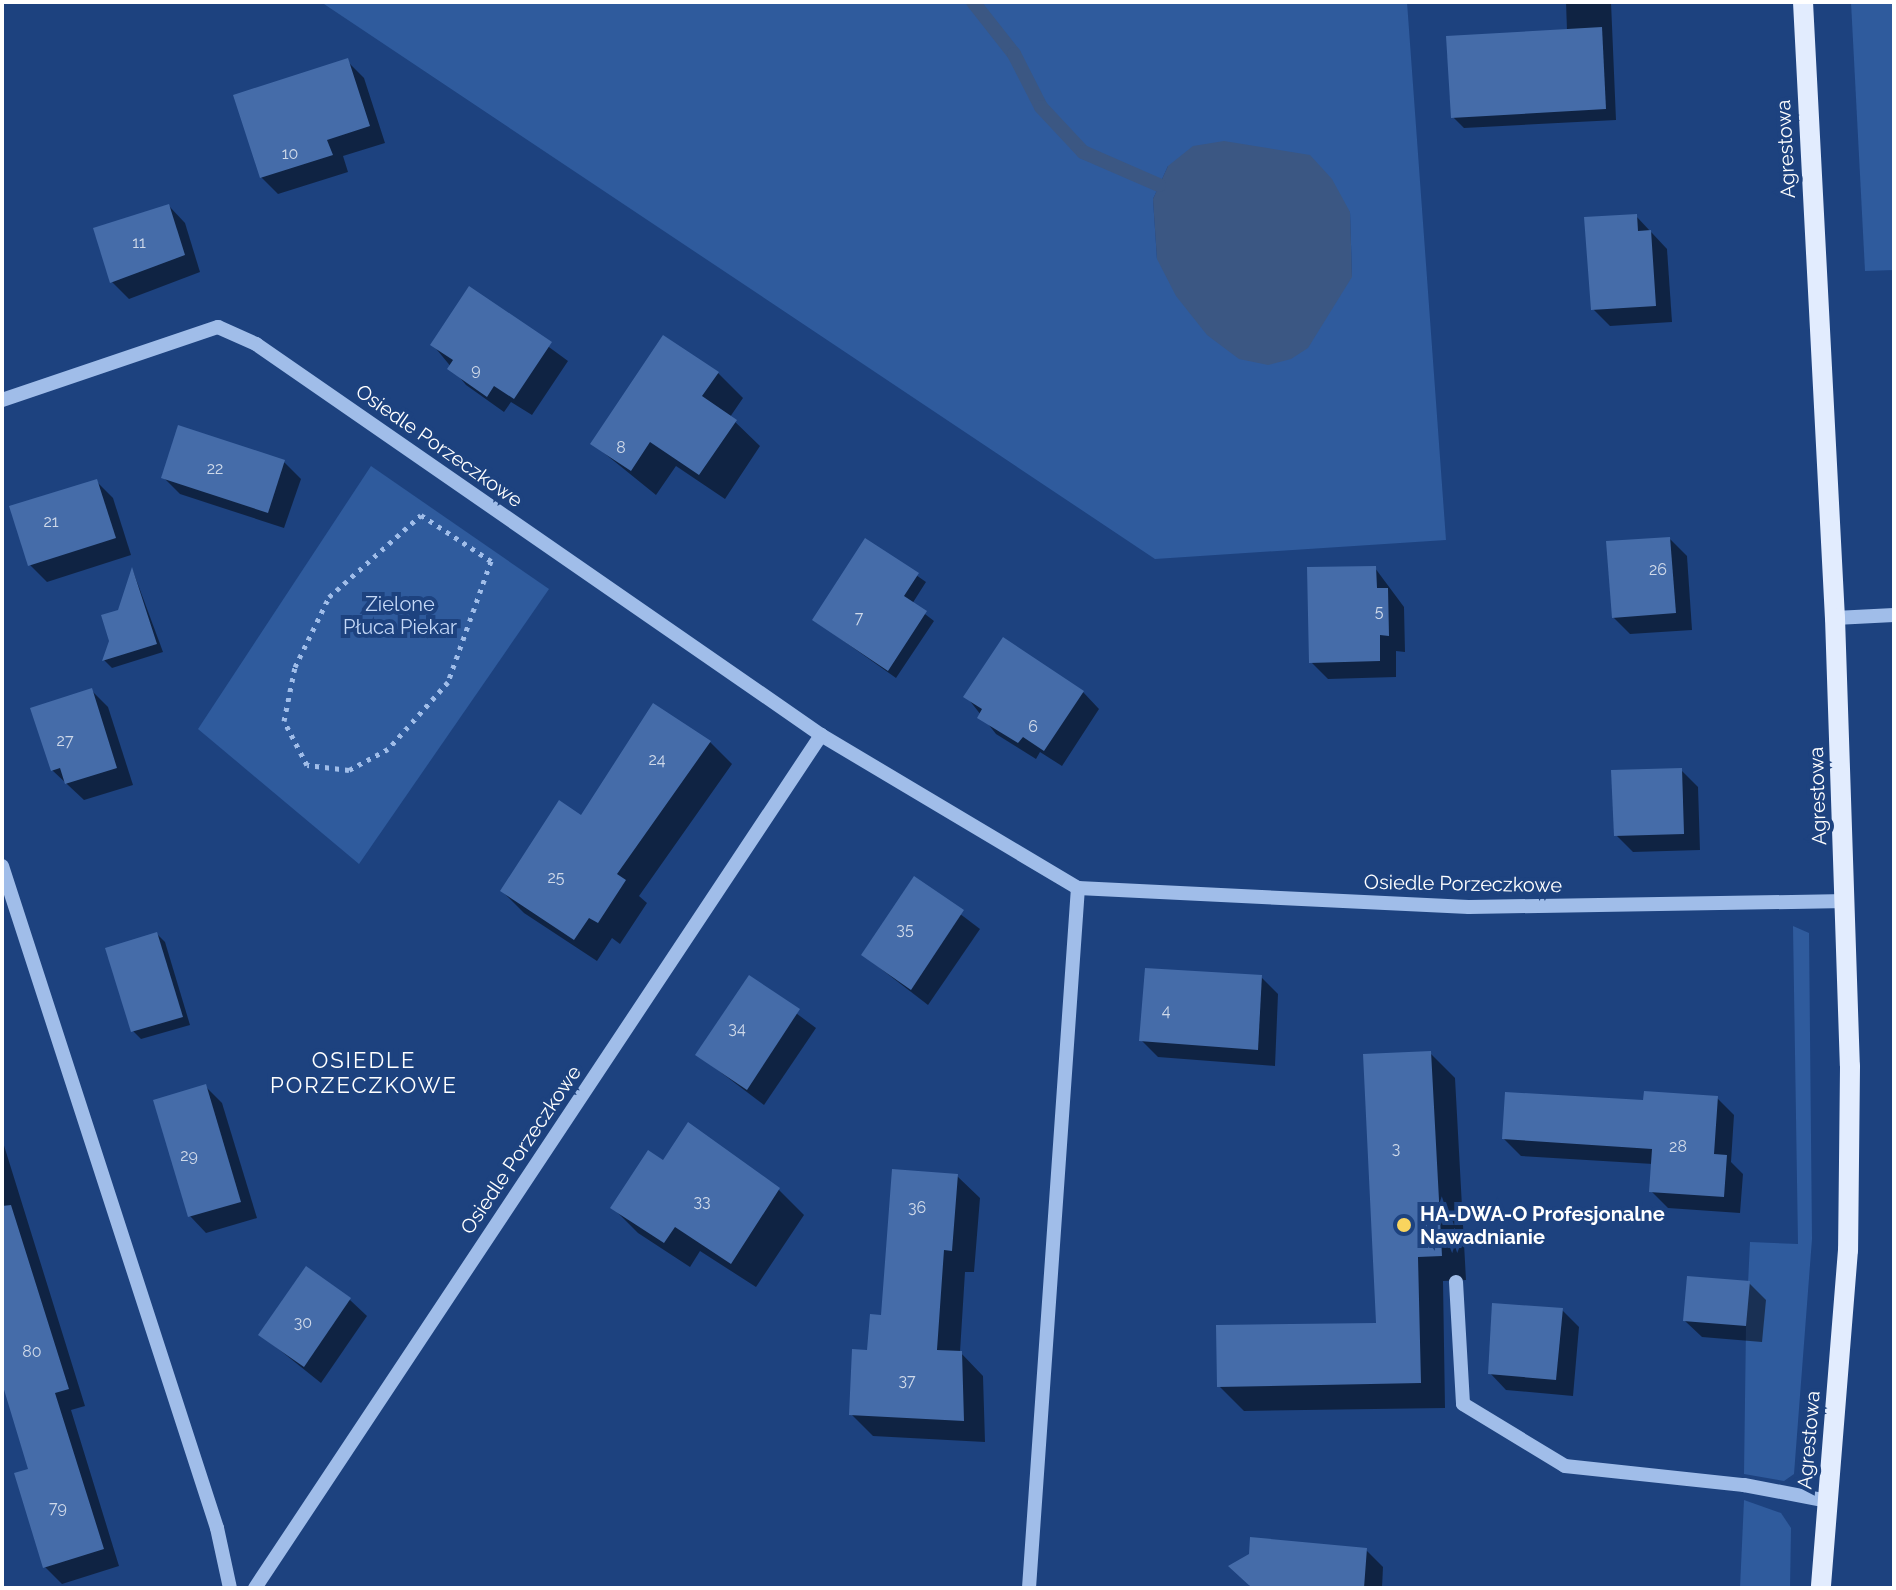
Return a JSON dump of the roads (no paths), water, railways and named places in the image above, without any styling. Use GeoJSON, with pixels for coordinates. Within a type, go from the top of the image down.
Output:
{"type":"FeatureCollection","features":[{"type":"Feature","properties":{"kind":"main road","name":"Agrestowa"},"geometry":{"type":"LineString","coordinates":[[1803,2],[1847,901],[1848,1250],[1821,1588]]}},
{"type":"Feature","properties":{"kind":"street","name":"Osiedle Porzeczkowe"},"geometry":{"type":"LineString","coordinates":[[2,400],[218,327],[256,344],[821,735],[1078,888],[1469,907],[1847,901]]}},
{"type":"Feature","properties":{"kind":"street"},"geometry":{"type":"LineString","coordinates":[[1835,618],[1894,615]]}},
{"type":"Feature","properties":{"kind":"street","name":"Osiedle Porzeczkowe"},"geometry":{"type":"LineString","coordinates":[[255,1588],[821,735]]}},
{"type":"Feature","properties":{"kind":"street"},"geometry":{"type":"LineString","coordinates":[[2,866],[217,1528],[230,1588]]}},
{"type":"Feature","properties":{"kind":"street"},"geometry":{"type":"LineString","coordinates":[[1029,1588],[1078,888]]}},
{"type":"Feature","properties":{"kind":"street"},"geometry":{"type":"LineString","coordinates":[[1456,1282],[1463,1404],[1565,1466],[1744,1485],[1828,1501]]}},
{"type":"Feature","properties":{"kind":"waterway"},"geometry":{"type":"LineString","coordinates":[[973,2],[1014,54],[1041,107],[1083,152],[1159,185]]}},
{"type":"Feature","properties":{"kind":"place","name":"HA-DWA-O Profesjonalne Nawadnianie"},"geometry":{"type":"Point","coordinates":[1404,1225]}},
{"type":"Feature","properties":{"kind":"district","name":"OSIEDLE PORZECZKOWE"},"geometry":{"type":"Point","coordinates":[364,1072]}},
{"type":"Feature","properties":{"kind":"park label","name":"Zielone Płuca Piekar"},"geometry":{"type":"Point","coordinates":[400,616]}}]}
